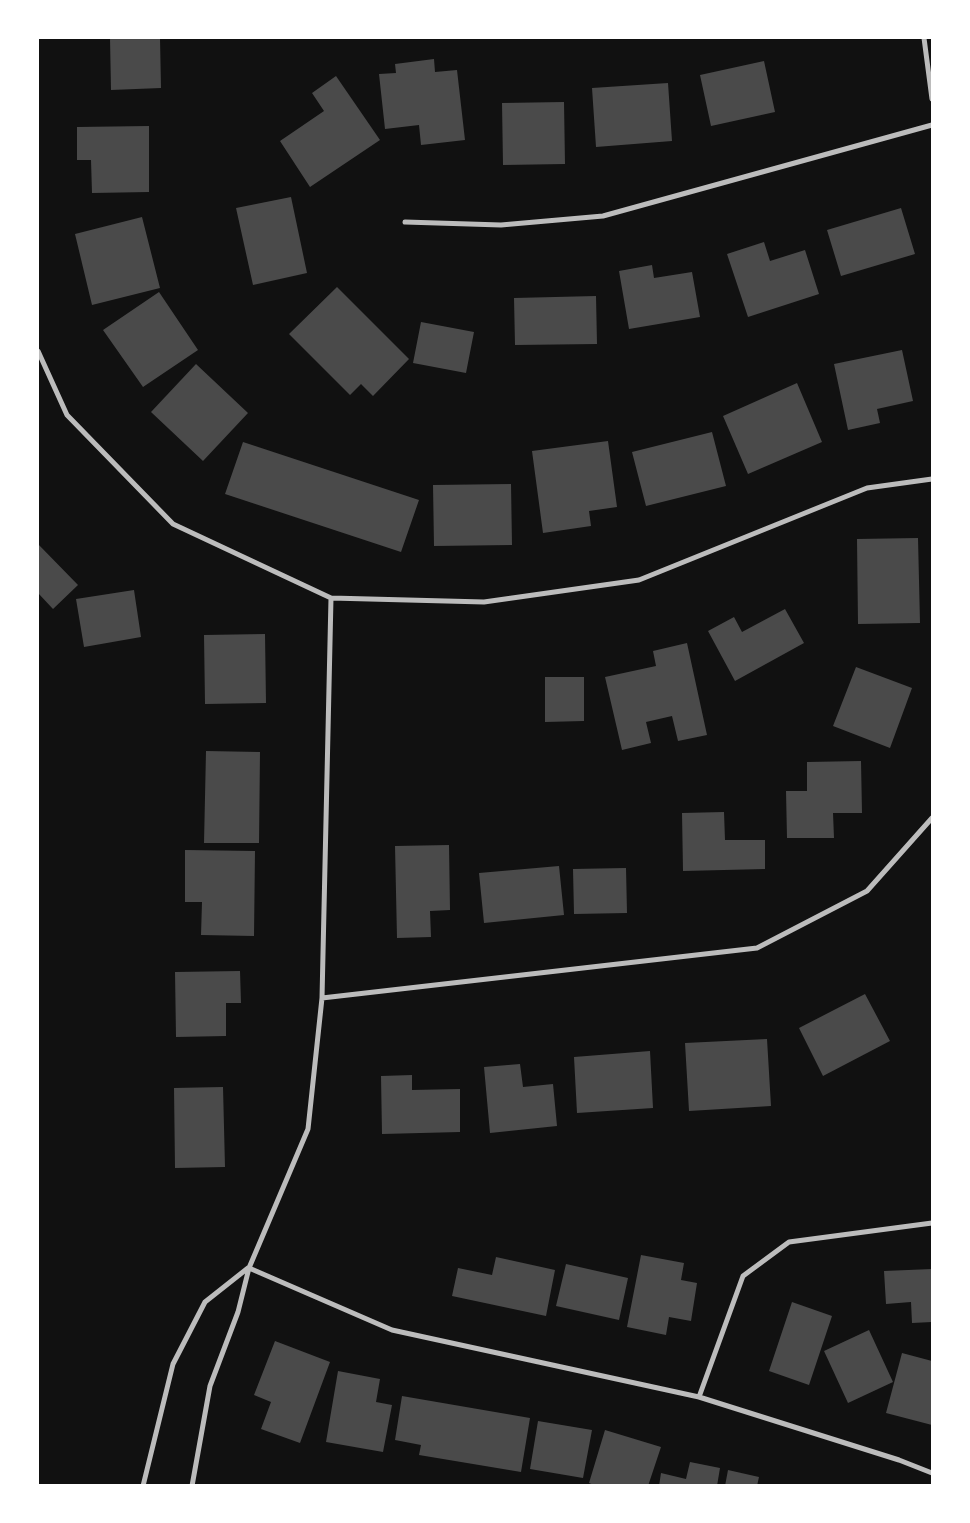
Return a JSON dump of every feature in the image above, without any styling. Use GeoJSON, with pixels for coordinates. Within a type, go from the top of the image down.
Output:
{"type":"FeatureCollection","features":[{"type":"Feature","properties":{"kind":"street"},"geometry":{"type":"LineString","coordinates":[[924,38],[932,99]]}},
{"type":"Feature","properties":{"kind":"street"},"geometry":{"type":"LineString","coordinates":[[405,222],[501,225],[603,216],[932,125]]}},
{"type":"Feature","properties":{"kind":"street"},"geometry":{"type":"LineString","coordinates":[[38,351],[68,415],[173,524],[331,598],[484,602],[640,580],[867,488],[932,479]]}},
{"type":"Feature","properties":{"kind":"street"},"geometry":{"type":"LineString","coordinates":[[192,1486],[210,1386],[238,1312],[249,1268],[308,1129],[322,998],[331,598]]}},
{"type":"Feature","properties":{"kind":"street"},"geometry":{"type":"LineString","coordinates":[[322,998],[757,948],[867,891],[932,818]]}},
{"type":"Feature","properties":{"kind":"street"},"geometry":{"type":"LineString","coordinates":[[699,1397],[743,1276],[789,1242],[932,1223]]}},
{"type":"Feature","properties":{"kind":"street"},"geometry":{"type":"LineString","coordinates":[[249,1268],[392,1330],[699,1397],[899,1460],[932,1473]]}},
{"type":"Feature","properties":{"kind":"street"},"geometry":{"type":"LineString","coordinates":[[143,1486],[173,1364],[205,1302],[249,1268]]}},
{"type":"Feature","properties":{"kind":"building"},"geometry":{"type":"Polygon","coordinates":[[[110,38],[160,38],[161,88],[111,90],[110,38]]]}},
{"type":"Feature","properties":{"kind":"building"},"geometry":{"type":"Polygon","coordinates":[[[434,59],[435,72],[457,70],[465,140],[421,145],[419,125],[385,129],[379,74],[396,73],[395,64],[434,59]]]}},
{"type":"Feature","properties":{"kind":"building"},"geometry":{"type":"Polygon","coordinates":[[[764,61],[775,112],[711,126],[700,75],[764,61]]]}},
{"type":"Feature","properties":{"kind":"building"},"geometry":{"type":"Polygon","coordinates":[[[336,76],[380,140],[310,187],[280,141],[324,111],[312,93],[336,76]]]}},
{"type":"Feature","properties":{"kind":"building"},"geometry":{"type":"Polygon","coordinates":[[[668,83],[672,141],[596,147],[592,88],[668,83]]]}},
{"type":"Feature","properties":{"kind":"building"},"geometry":{"type":"Polygon","coordinates":[[[564,102],[565,164],[503,165],[502,103],[564,102]]]}},
{"type":"Feature","properties":{"kind":"building"},"geometry":{"type":"Polygon","coordinates":[[[149,126],[149,192],[92,193],[91,160],[77,160],[77,127],[149,126]]]}},
{"type":"Feature","properties":{"kind":"building"},"geometry":{"type":"Polygon","coordinates":[[[291,197],[307,273],[253,285],[236,208],[291,197]]]}},
{"type":"Feature","properties":{"kind":"building"},"geometry":{"type":"Polygon","coordinates":[[[901,208],[915,254],[841,276],[827,230],[901,208]]]}},
{"type":"Feature","properties":{"kind":"building"},"geometry":{"type":"Polygon","coordinates":[[[142,217],[160,288],[92,305],[75,234],[142,217]]]}},
{"type":"Feature","properties":{"kind":"building"},"geometry":{"type":"Polygon","coordinates":[[[764,242],[770,261],[805,250],[819,294],[748,317],[727,254],[764,242]]]}},
{"type":"Feature","properties":{"kind":"building"},"geometry":{"type":"Polygon","coordinates":[[[652,265],[654,278],[692,272],[700,317],[629,329],[619,271],[652,265]]]}},
{"type":"Feature","properties":{"kind":"building"},"geometry":{"type":"Polygon","coordinates":[[[337,287],[409,359],[373,396],[361,384],[350,395],[289,334],[337,287]]]}},
{"type":"Feature","properties":{"kind":"building"},"geometry":{"type":"Polygon","coordinates":[[[159,292],[198,350],[143,387],[103,330],[159,292]]]}},
{"type":"Feature","properties":{"kind":"building"},"geometry":{"type":"Polygon","coordinates":[[[596,296],[597,344],[515,345],[514,298],[596,296]]]}},
{"type":"Feature","properties":{"kind":"building"},"geometry":{"type":"Polygon","coordinates":[[[421,322],[474,332],[466,373],[413,363],[421,322]]]}},
{"type":"Feature","properties":{"kind":"building"},"geometry":{"type":"Polygon","coordinates":[[[902,350],[913,401],[877,409],[880,423],[848,430],[834,364],[902,350]]]}},
{"type":"Feature","properties":{"kind":"building"},"geometry":{"type":"Polygon","coordinates":[[[196,364],[248,413],[203,461],[151,412],[196,364]]]}},
{"type":"Feature","properties":{"kind":"building"},"geometry":{"type":"Polygon","coordinates":[[[797,383],[822,442],[748,474],[723,416],[797,383]]]}},
{"type":"Feature","properties":{"kind":"building"},"geometry":{"type":"Polygon","coordinates":[[[712,432],[726,486],[646,506],[632,452],[712,432]]]}},
{"type":"Feature","properties":{"kind":"building"},"geometry":{"type":"Polygon","coordinates":[[[608,441],[617,507],[589,511],[591,526],[543,533],[532,451],[608,441]]]}},
{"type":"Feature","properties":{"kind":"building"},"geometry":{"type":"Polygon","coordinates":[[[243,442],[419,500],[401,552],[225,494],[243,442]]]}},
{"type":"Feature","properties":{"kind":"building"},"geometry":{"type":"Polygon","coordinates":[[[511,484],[512,545],[434,546],[433,485],[511,484]]]}},
{"type":"Feature","properties":{"kind":"building"},"geometry":{"type":"Polygon","coordinates":[[[918,538],[920,623],[858,624],[857,539],[918,538]]]}},
{"type":"Feature","properties":{"kind":"building"},"geometry":{"type":"Polygon","coordinates":[[[38,544],[78,585],[53,609],[38,593],[38,544]]]}},
{"type":"Feature","properties":{"kind":"building"},"geometry":{"type":"Polygon","coordinates":[[[134,590],[141,637],[84,647],[76,599],[134,590]]]}},
{"type":"Feature","properties":{"kind":"building"},"geometry":{"type":"Polygon","coordinates":[[[785,609],[804,643],[735,681],[708,631],[734,617],[742,632],[785,609]]]}},
{"type":"Feature","properties":{"kind":"building"},"geometry":{"type":"Polygon","coordinates":[[[265,634],[266,703],[205,704],[204,635],[265,634]]]}},
{"type":"Feature","properties":{"kind":"building"},"geometry":{"type":"Polygon","coordinates":[[[687,643],[707,735],[678,741],[672,716],[646,722],[651,743],[622,750],[605,677],[656,666],[653,651],[687,643]]]}},
{"type":"Feature","properties":{"kind":"building"},"geometry":{"type":"Polygon","coordinates":[[[856,667],[912,688],[890,748],[833,726],[856,667]]]}},
{"type":"Feature","properties":{"kind":"building"},"geometry":{"type":"Polygon","coordinates":[[[545,677],[584,677],[584,721],[545,722],[545,677]]]}},
{"type":"Feature","properties":{"kind":"building"},"geometry":{"type":"Polygon","coordinates":[[[206,751],[260,752],[259,843],[204,843],[206,751]]]}},
{"type":"Feature","properties":{"kind":"building"},"geometry":{"type":"Polygon","coordinates":[[[861,761],[862,813],[833,813],[834,838],[787,838],[786,791],[807,791],[807,762],[861,761]]]}},
{"type":"Feature","properties":{"kind":"building"},"geometry":{"type":"Polygon","coordinates":[[[724,812],[725,840],[765,840],[765,869],[683,871],[682,813],[724,812]]]}},
{"type":"Feature","properties":{"kind":"building"},"geometry":{"type":"Polygon","coordinates":[[[449,845],[450,910],[430,911],[431,937],[397,938],[395,846],[449,845]]]}},
{"type":"Feature","properties":{"kind":"building"},"geometry":{"type":"Polygon","coordinates":[[[185,850],[255,851],[254,936],[201,935],[202,902],[185,902],[185,850]]]}},
{"type":"Feature","properties":{"kind":"building"},"geometry":{"type":"Polygon","coordinates":[[[559,866],[564,915],[484,923],[479,873],[559,866]]]}},
{"type":"Feature","properties":{"kind":"building"},"geometry":{"type":"Polygon","coordinates":[[[626,868],[627,913],[574,914],[573,869],[626,868]]]}},
{"type":"Feature","properties":{"kind":"building"},"geometry":{"type":"Polygon","coordinates":[[[240,971],[241,1003],[226,1003],[226,1036],[176,1037],[175,972],[240,971]]]}},
{"type":"Feature","properties":{"kind":"building"},"geometry":{"type":"Polygon","coordinates":[[[865,994],[890,1041],[823,1076],[799,1028],[865,994]]]}},
{"type":"Feature","properties":{"kind":"building"},"geometry":{"type":"Polygon","coordinates":[[[767,1039],[771,1106],[689,1111],[685,1043],[767,1039]]]}},
{"type":"Feature","properties":{"kind":"building"},"geometry":{"type":"Polygon","coordinates":[[[650,1051],[653,1108],[577,1113],[574,1057],[650,1051]]]}},
{"type":"Feature","properties":{"kind":"building"},"geometry":{"type":"Polygon","coordinates":[[[520,1064],[523,1087],[553,1084],[557,1126],[490,1133],[484,1067],[520,1064]]]}},
{"type":"Feature","properties":{"kind":"building"},"geometry":{"type":"Polygon","coordinates":[[[412,1075],[412,1090],[460,1089],[460,1132],[382,1134],[381,1076],[412,1075]]]}},
{"type":"Feature","properties":{"kind":"building"},"geometry":{"type":"Polygon","coordinates":[[[223,1087],[225,1167],[175,1168],[174,1088],[223,1087]]]}},
{"type":"Feature","properties":{"kind":"building"},"geometry":{"type":"Polygon","coordinates":[[[641,1255],[684,1263],[681,1280],[697,1283],[691,1321],[669,1317],[666,1335],[627,1327],[641,1255]]]}},
{"type":"Feature","properties":{"kind":"building"},"geometry":{"type":"Polygon","coordinates":[[[496,1257],[555,1270],[546,1316],[452,1296],[458,1268],[492,1275],[496,1257]]]}},
{"type":"Feature","properties":{"kind":"building"},"geometry":{"type":"Polygon","coordinates":[[[566,1264],[628,1278],[619,1320],[556,1306],[566,1264]]]}},
{"type":"Feature","properties":{"kind":"building"},"geometry":{"type":"Polygon","coordinates":[[[932,1269],[932,1322],[912,1323],[911,1302],[886,1304],[884,1271],[932,1269]]]}},
{"type":"Feature","properties":{"kind":"building"},"geometry":{"type":"Polygon","coordinates":[[[792,1302],[832,1316],[809,1385],[769,1371],[792,1302]]]}},
{"type":"Feature","properties":{"kind":"building"},"geometry":{"type":"Polygon","coordinates":[[[869,1330],[893,1382],[848,1403],[824,1351],[869,1330]]]}},
{"type":"Feature","properties":{"kind":"building"},"geometry":{"type":"Polygon","coordinates":[[[275,1341],[330,1362],[300,1443],[261,1429],[271,1402],[254,1395],[275,1341]]]}},
{"type":"Feature","properties":{"kind":"building"},"geometry":{"type":"Polygon","coordinates":[[[902,1353],[932,1361],[932,1425],[886,1413],[902,1353]]]}},
{"type":"Feature","properties":{"kind":"building"},"geometry":{"type":"Polygon","coordinates":[[[338,1371],[380,1379],[376,1402],[392,1405],[383,1452],[326,1442],[338,1371]]]}},
{"type":"Feature","properties":{"kind":"building"},"geometry":{"type":"Polygon","coordinates":[[[402,1396],[530,1418],[521,1472],[419,1455],[421,1445],[395,1440],[402,1396]]]}},
{"type":"Feature","properties":{"kind":"building"},"geometry":{"type":"Polygon","coordinates":[[[538,1421],[592,1430],[583,1478],[530,1469],[538,1421]]]}},
{"type":"Feature","properties":{"kind":"building"},"geometry":{"type":"Polygon","coordinates":[[[605,1430],[661,1447],[648,1486],[596,1486],[589,1483],[605,1430]]]}},
{"type":"Feature","properties":{"kind":"building"},"geometry":{"type":"Polygon","coordinates":[[[690,1462],[720,1468],[717,1486],[659,1486],[661,1473],[686,1479],[690,1462]]]}},
{"type":"Feature","properties":{"kind":"building"},"geometry":{"type":"Polygon","coordinates":[[[728,1470],[759,1477],[757,1486],[725,1486],[728,1470]]]}}]}
